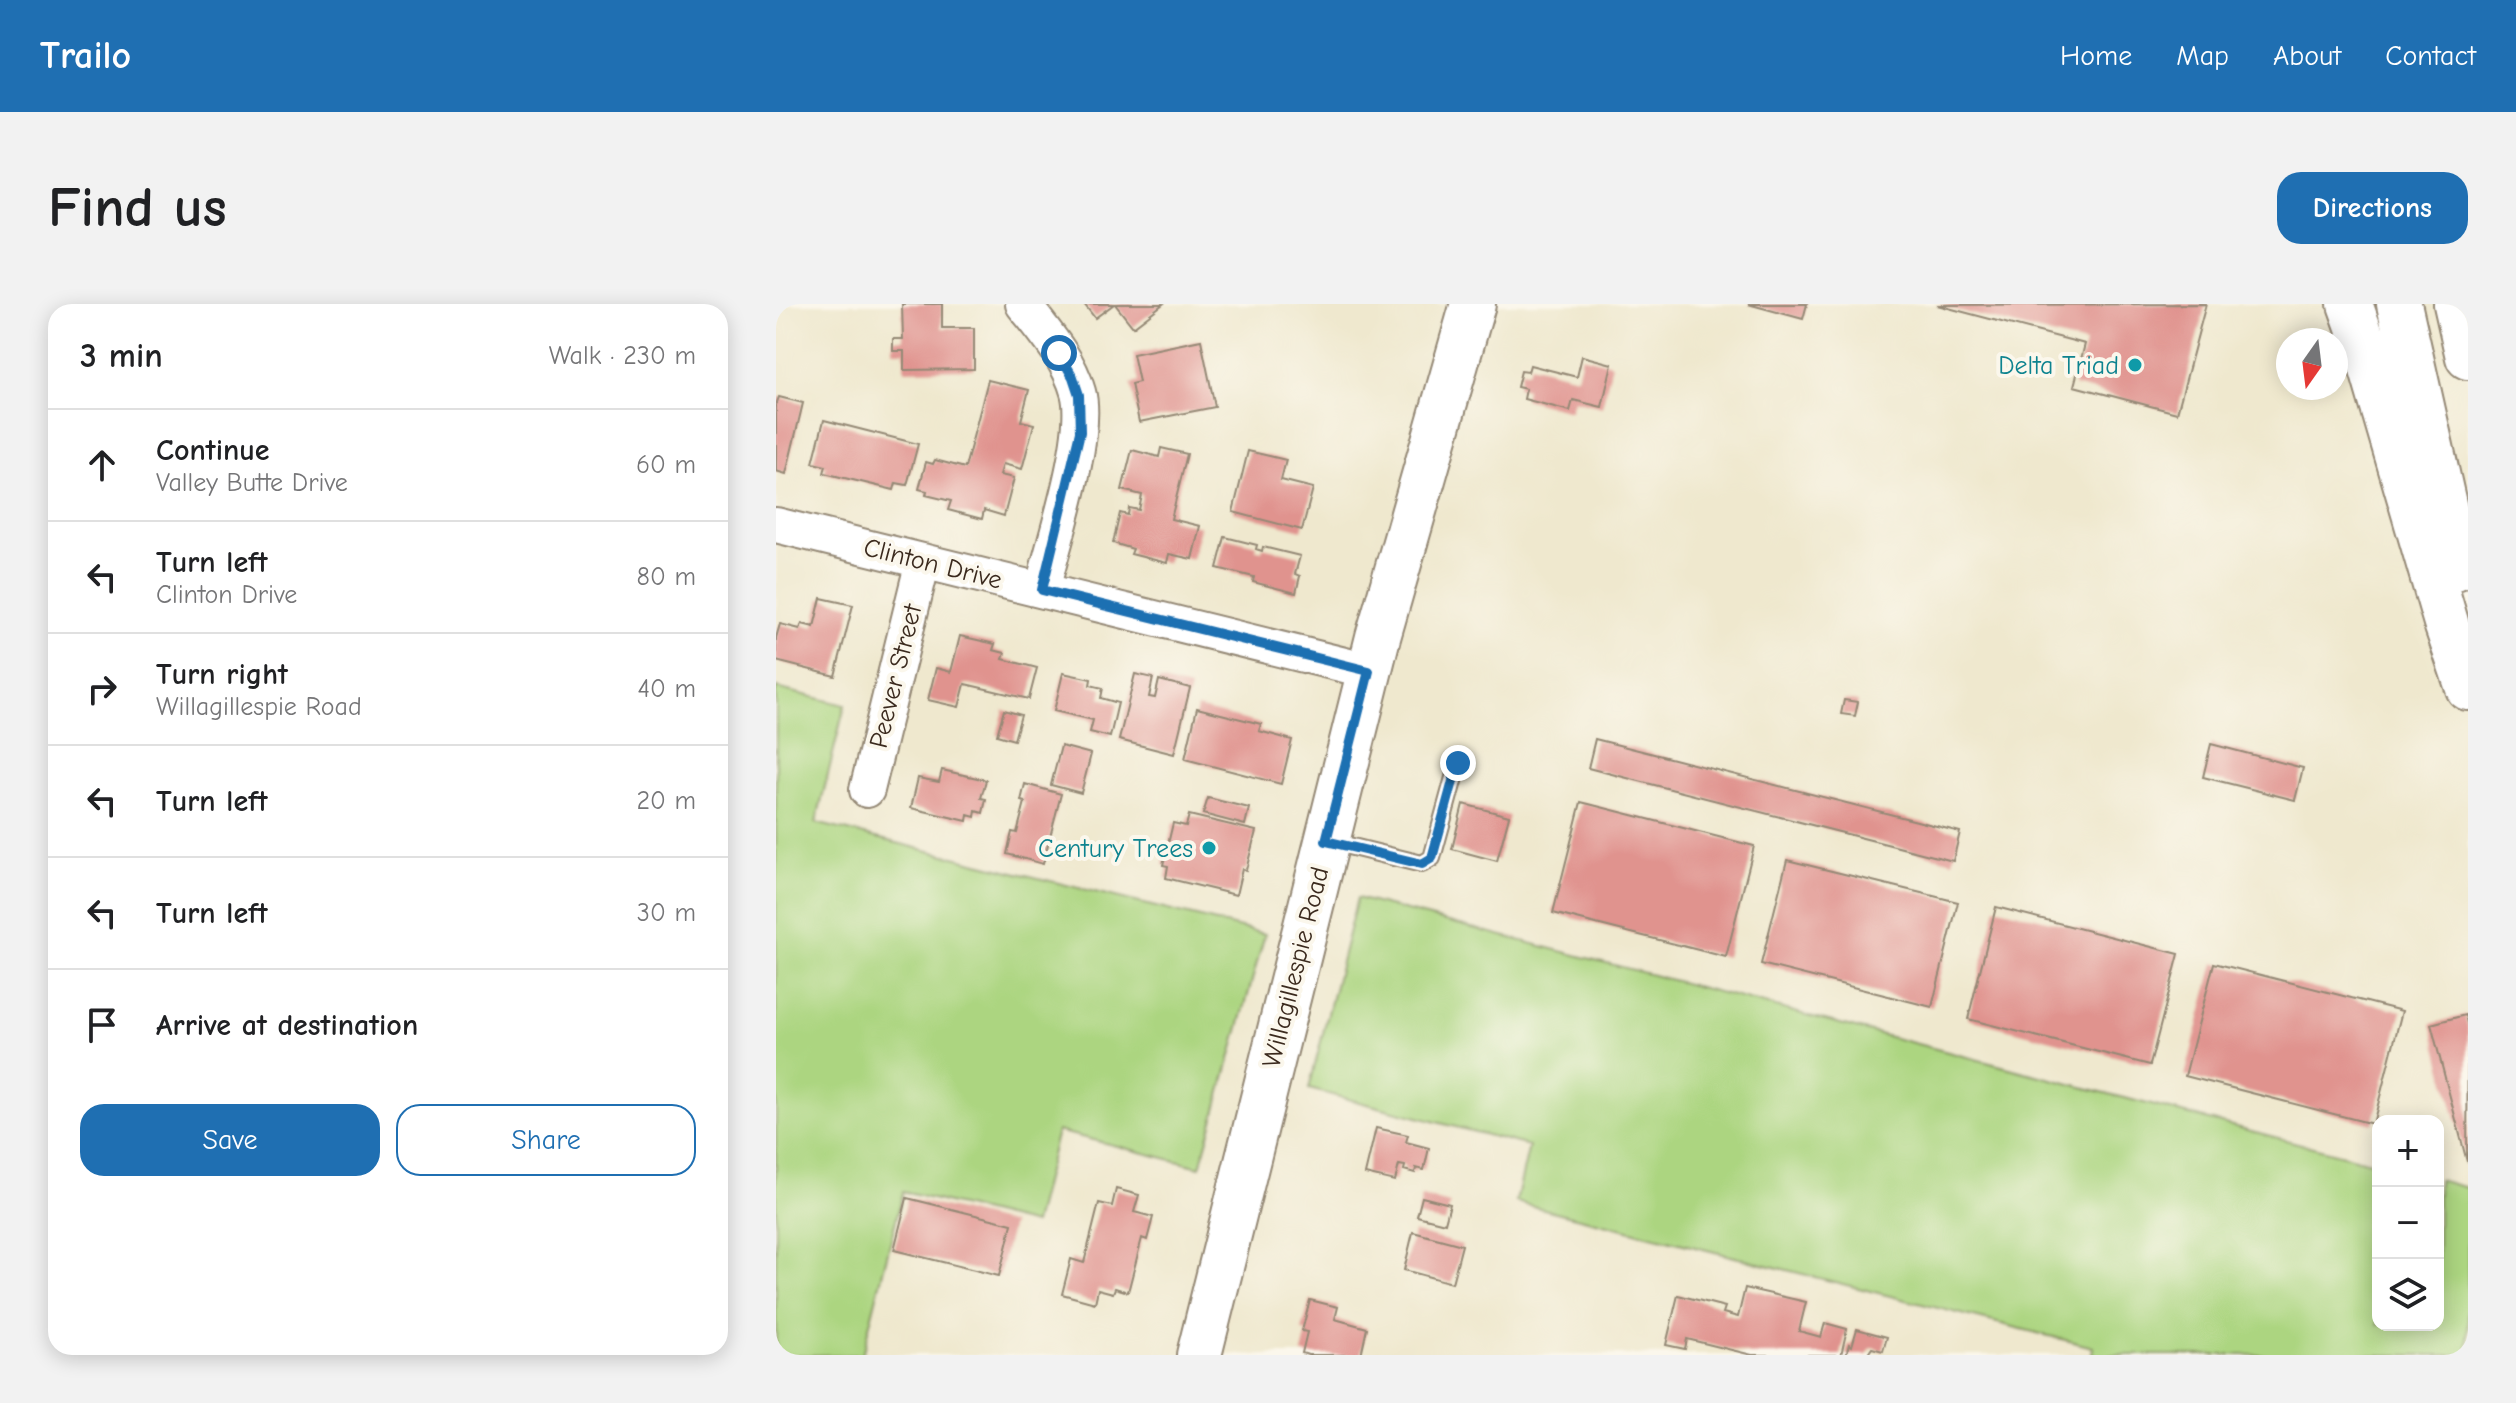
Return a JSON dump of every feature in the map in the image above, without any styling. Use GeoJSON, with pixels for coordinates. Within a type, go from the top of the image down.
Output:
{"type":"FeatureCollection","features":[{"type":"Feature","properties":{"kind":"main road","name":"Willagillespie Road"},"geometry":{"type":"LineString","coordinates":[[1199,1355],[1369,671],[1473,304]]}},
{"type":"Feature","properties":{"kind":"main road"},"geometry":{"type":"LineString","coordinates":[[2350,304],[2468,688]]}},
{"type":"Feature","properties":{"kind":"main road"},"geometry":{"type":"LineString","coordinates":[[2399,304],[2468,612]]}},
{"type":"Feature","properties":{"kind":"main road"},"geometry":{"type":"LineString","coordinates":[[2456,304],[2468,357]]}},
{"type":"Feature","properties":{"kind":"street"},"geometry":{"type":"LineString","coordinates":[[1023,304],[1064,359],[1073,377],[1080,405],[1080,432],[1042,590]]}},
{"type":"Feature","properties":{"kind":"street","name":"Clinton Drive"},"geometry":{"type":"LineString","coordinates":[[776,525],[1369,671]]}},
{"type":"Feature","properties":{"kind":"street","name":"Peever Street"},"geometry":{"type":"LineString","coordinates":[[867,790],[923,561]]}},
{"type":"Feature","properties":{"kind":"lane"},"geometry":{"type":"LineString","coordinates":[[1326,841],[1422,864],[1432,858],[1458,763]]}},
{"type":"Feature","properties":{"kind":"green space"},"geometry":{"type":"Polygon","coordinates":[[[776,688],[845,705],[816,823],[1265,934],[1200,1167],[1057,1131],[1034,1224],[903,1192],[862,1355],[776,1355],[776,688]]]}},
{"type":"Feature","properties":{"kind":"green space"},"geometry":{"type":"Polygon","coordinates":[[[1357,898],[2372,1162],[2372,1331],[2444,1331],[2444,1182],[2468,1188],[2468,1355],[2092,1355],[2093,1347],[1516,1202],[1529,1146],[1309,1089],[1357,898]]]}},
{"type":"Feature","properties":{"kind":"building"},"geometry":{"type":"Polygon","coordinates":[[[902,304],[942,304],[942,328],[974,328],[974,369],[904,370],[904,351],[893,351],[893,339],[903,339],[902,304]]]}},
{"type":"Feature","properties":{"kind":"building"},"geometry":{"type":"Polygon","coordinates":[[[1084,304],[1114,304],[1095,318],[1084,304]]]}},
{"type":"Feature","properties":{"kind":"building"},"geometry":{"type":"Polygon","coordinates":[[[1115,304],[1163,304],[1133,327],[1115,304]]]}},
{"type":"Feature","properties":{"kind":"building"},"geometry":{"type":"Polygon","coordinates":[[[1748,304],[1807,304],[1803,319],[1748,304]]]}},
{"type":"Feature","properties":{"kind":"building","name":"Delta Triad"},"geometry":{"type":"Polygon","coordinates":[[[2206,304],[2177,413],[2074,386],[2085,344],[1937,305],[2206,304]]]}},
{"type":"Feature","properties":{"kind":"building"},"geometry":{"type":"Polygon","coordinates":[[[1201,340],[1215,407],[1139,422],[1131,384],[1139,382],[1133,354],[1201,340]]]}},
{"type":"Feature","properties":{"kind":"building"},"geometry":{"type":"Polygon","coordinates":[[[1582,356],[1612,364],[1602,407],[1573,400],[1570,411],[1524,399],[1526,389],[1517,387],[1521,371],[1528,372],[1530,365],[1577,377],[1582,356]]]}},
{"type":"Feature","properties":{"kind":"building"},"geometry":{"type":"Polygon","coordinates":[[[988,380],[1029,390],[1021,421],[1034,424],[1022,469],[1003,464],[1000,475],[1014,478],[1004,516],[984,510],[982,519],[948,510],[951,501],[926,495],[927,491],[919,489],[926,462],[933,464],[935,460],[965,468],[988,380]]]}},
{"type":"Feature","properties":{"kind":"building"},"geometry":{"type":"Polygon","coordinates":[[[779,397],[803,403],[786,474],[776,471],[776,405],[779,397]]]}},
{"type":"Feature","properties":{"kind":"building"},"geometry":{"type":"Polygon","coordinates":[[[824,420],[918,444],[907,485],[896,483],[894,490],[824,473],[826,466],[813,463],[824,420]]]}},
{"type":"Feature","properties":{"kind":"building"},"geometry":{"type":"Polygon","coordinates":[[[1161,448],[1187,454],[1171,519],[1200,526],[1192,559],[1169,554],[1167,563],[1131,554],[1133,549],[1113,543],[1120,513],[1128,515],[1129,508],[1139,510],[1142,495],[1122,490],[1132,450],[1159,457],[1161,448]]]}},
{"type":"Feature","properties":{"kind":"building"},"geometry":{"type":"Polygon","coordinates":[[[1248,451],[1286,460],[1281,480],[1313,488],[1302,530],[1233,512],[1248,451]]]}},
{"type":"Feature","properties":{"kind":"building"},"geometry":{"type":"Polygon","coordinates":[[[1225,537],[1257,545],[1256,549],[1262,551],[1263,547],[1300,556],[1295,574],[1300,576],[1296,593],[1253,582],[1254,577],[1217,568],[1225,537]]]}},
{"type":"Feature","properties":{"kind":"building"},"geometry":{"type":"Polygon","coordinates":[[[821,598],[853,605],[835,676],[776,661],[776,638],[780,624],[800,629],[802,624],[814,627],[821,598]]]}},
{"type":"Feature","properties":{"kind":"building"},"geometry":{"type":"Polygon","coordinates":[[[960,636],[995,644],[993,650],[1005,653],[1003,659],[1037,668],[1029,699],[965,684],[959,707],[928,700],[936,668],[951,672],[960,636]]]}},
{"type":"Feature","properties":{"kind":"building"},"geometry":{"type":"Polygon","coordinates":[[[1063,673],[1091,679],[1090,685],[1103,688],[1101,698],[1118,703],[1110,737],[1090,732],[1093,720],[1054,711],[1063,673]]]}},
{"type":"Feature","properties":{"kind":"building"},"geometry":{"type":"Polygon","coordinates":[[[1135,674],[1153,678],[1149,697],[1155,698],[1159,680],[1190,688],[1174,754],[1119,740],[1135,674]]]}},
{"type":"Feature","properties":{"kind":"building"},"geometry":{"type":"Polygon","coordinates":[[[1844,700],[1858,702],[1855,716],[1841,714],[1844,700]]]}},
{"type":"Feature","properties":{"kind":"building"},"geometry":{"type":"Polygon","coordinates":[[[1197,708],[1261,724],[1259,731],[1292,740],[1281,784],[1185,759],[1197,708]]]}},
{"type":"Feature","properties":{"kind":"building"},"geometry":{"type":"Polygon","coordinates":[[[1004,710],[1021,715],[1014,740],[997,735],[1004,710]]]}},
{"type":"Feature","properties":{"kind":"building"},"geometry":{"type":"Polygon","coordinates":[[[1595,739],[1960,832],[1953,861],[1588,768],[1595,739]]]}},
{"type":"Feature","properties":{"kind":"building"},"geometry":{"type":"Polygon","coordinates":[[[2211,744],[2303,768],[2295,800],[2203,777],[2211,744]]]}},
{"type":"Feature","properties":{"kind":"building"},"geometry":{"type":"Polygon","coordinates":[[[1061,746],[1091,754],[1081,793],[1051,785],[1061,746]]]}},
{"type":"Feature","properties":{"kind":"building"},"geometry":{"type":"Polygon","coordinates":[[[942,770],[986,780],[981,798],[986,799],[983,813],[976,811],[975,817],[968,815],[967,821],[911,808],[918,778],[939,782],[942,770]]]}},
{"type":"Feature","properties":{"kind":"building"},"geometry":{"type":"Polygon","coordinates":[[[1025,784],[1061,794],[1043,864],[1007,854],[1012,832],[1017,833],[1025,802],[1021,801],[1025,784]]]}},
{"type":"Feature","properties":{"kind":"building"},"geometry":{"type":"Polygon","coordinates":[[[1208,798],[1249,808],[1245,825],[1203,814],[1208,798]]]}},
{"type":"Feature","properties":{"kind":"building"},"geometry":{"type":"Polygon","coordinates":[[[1581,802],[1754,846],[1726,957],[1553,913],[1581,802]]]}},
{"type":"Feature","properties":{"kind":"building"},"geometry":{"type":"Polygon","coordinates":[[[1463,804],[1509,816],[1497,861],[1452,849],[1463,804]]]}},
{"type":"Feature","properties":{"kind":"building","name":"Century Trees"},"geometry":{"type":"Polygon","coordinates":[[[1189,815],[1256,831],[1236,895],[1166,878],[1168,866],[1163,865],[1173,823],[1186,826],[1189,815]]]}},
{"type":"Feature","properties":{"kind":"building"},"geometry":{"type":"Polygon","coordinates":[[[1787,860],[1958,902],[1932,1007],[1761,964],[1787,860]]]}},
{"type":"Feature","properties":{"kind":"building"},"geometry":{"type":"Polygon","coordinates":[[[1996,907],[2179,954],[2150,1065],[1968,1019],[1996,907]]]}},
{"type":"Feature","properties":{"kind":"building"},"geometry":{"type":"Polygon","coordinates":[[[2214,963],[2402,1011],[2372,1124],[2185,1076],[2214,963]]]}},
{"type":"Feature","properties":{"kind":"building"},"geometry":{"type":"Polygon","coordinates":[[[2465,1015],[2468,1027],[2467,1162],[2431,1024],[2465,1015]]]}},
{"type":"Feature","properties":{"kind":"building"},"geometry":{"type":"Polygon","coordinates":[[[1376,1128],[1408,1135],[1406,1142],[1429,1148],[1424,1170],[1416,1168],[1415,1173],[1399,1165],[1395,1181],[1365,1174],[1376,1128]]]}},
{"type":"Feature","properties":{"kind":"building"},"geometry":{"type":"Polygon","coordinates":[[[1116,1189],[1139,1195],[1134,1212],[1153,1217],[1147,1240],[1142,1238],[1128,1292],[1115,1288],[1113,1293],[1098,1289],[1095,1303],[1062,1294],[1071,1259],[1084,1263],[1099,1203],[1112,1206],[1116,1189]]]}},
{"type":"Feature","properties":{"kind":"building"},"geometry":{"type":"Polygon","coordinates":[[[1422,1197],[1450,1204],[1445,1223],[1417,1216],[1422,1197]]]}},
{"type":"Feature","properties":{"kind":"building"},"geometry":{"type":"Polygon","coordinates":[[[907,1198],[1012,1224],[999,1276],[894,1250],[907,1198]]]}},
{"type":"Feature","properties":{"kind":"building"},"geometry":{"type":"Polygon","coordinates":[[[1413,1232],[1462,1245],[1452,1283],[1404,1270],[1413,1232]]]}},
{"type":"Feature","properties":{"kind":"building"},"geometry":{"type":"Polygon","coordinates":[[[1745,1288],[1806,1302],[1799,1331],[1821,1337],[1825,1323],[1847,1329],[1841,1355],[1752,1355],[1687,1339],[1685,1349],[1666,1345],[1678,1295],[1725,1307],[1723,1313],[1738,1317],[1745,1288]]]}},
{"type":"Feature","properties":{"kind":"building"},"geometry":{"type":"Polygon","coordinates":[[[1310,1300],[1338,1307],[1335,1319],[1367,1328],[1361,1355],[1302,1353],[1307,1332],[1302,1331],[1310,1300]]]}},
{"type":"Feature","properties":{"kind":"building"},"geometry":{"type":"Polygon","coordinates":[[[1857,1329],[1887,1337],[1883,1351],[1872,1348],[1867,1355],[1846,1355],[1857,1329]]]}},
{"type":"Feature","properties":{"kind":"place","name":"Delta Triad"},"geometry":{"type":"Point","coordinates":[2135,365]}},
{"type":"Feature","properties":{"kind":"place","name":"Century Trees"},"geometry":{"type":"Point","coordinates":[1209,848]}},
{"type":"Feature","properties":{"kind":"route"},"geometry":{"type":"LineString","coordinates":[[1059,353],[1079,395],[1080,432],[1042,590],[1369,671],[1326,841],[1422,864],[1432,858],[1458,763]]}}]}
